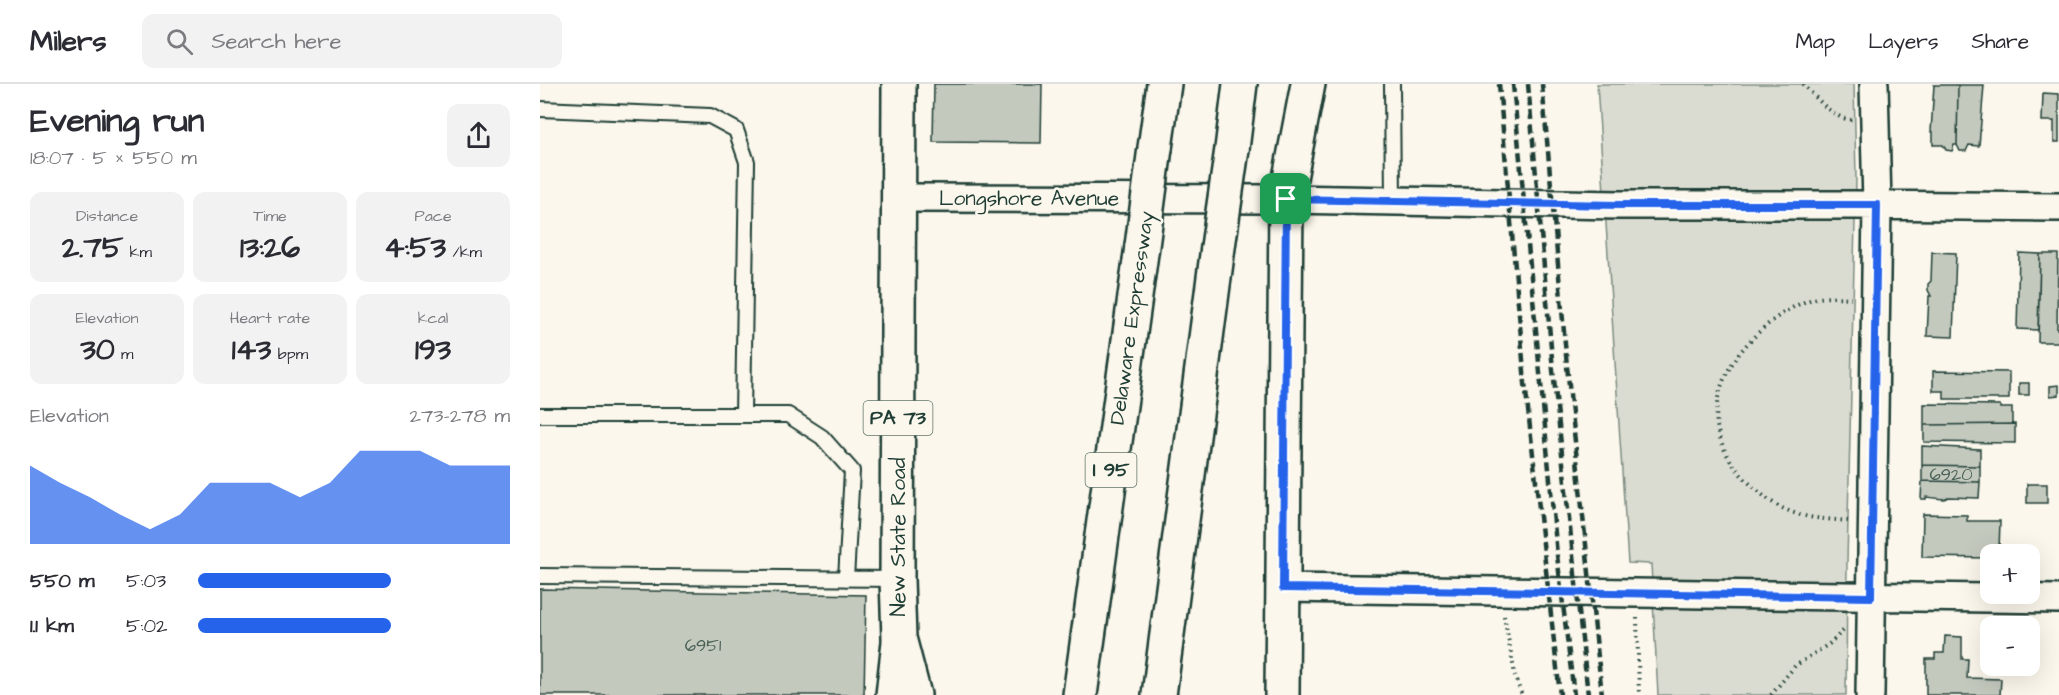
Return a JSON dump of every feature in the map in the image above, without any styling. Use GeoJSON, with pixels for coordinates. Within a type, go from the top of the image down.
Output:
{"type":"FeatureCollection","features":[{"type":"Feature","properties":{"kind":"main road","name":"PA 73"},"geometry":{"type":"LineString","coordinates":[[898,198],[899,84]]}},
{"type":"Feature","properties":{"kind":"main road","name":"Delaware Expressway"},"geometry":{"type":"LineString","coordinates":[[1080,695],[1164,84]]}},
{"type":"Feature","properties":{"kind":"main road"},"geometry":{"type":"LineString","coordinates":[[1159,695],[1240,84]]}},
{"type":"Feature","properties":{"kind":"main road"},"geometry":{"type":"LineString","coordinates":[[1282,695],[1286,199],[1308,84]]}},
{"type":"Feature","properties":{"kind":"main road","name":"New State Road"},"geometry":{"type":"LineString","coordinates":[[898,198],[897,579],[899,638],[914,695]]}},
{"type":"Feature","properties":{"kind":"main road"},"geometry":{"type":"LineString","coordinates":[[894,695],[899,638]]}},
{"type":"Feature","properties":{"kind":"street"},"geometry":{"type":"LineString","coordinates":[[1870,695],[1877,205],[1875,84]]}},
{"type":"Feature","properties":{"kind":"street","name":"Longshore Avenue"},"geometry":{"type":"LineString","coordinates":[[898,198],[1286,199],[1620,205],[2059,207]]}},
{"type":"Feature","properties":{"kind":"street"},"geometry":{"type":"LineString","coordinates":[[1283,588],[2059,599]]}},
{"type":"Feature","properties":{"kind":"lane"},"geometry":{"type":"LineString","coordinates":[[1392,84],[1393,201]]}},
{"type":"Feature","properties":{"kind":"lane"},"geometry":{"type":"LineString","coordinates":[[540,109],[710,116],[736,130],[747,162],[743,415]]}},
{"type":"Feature","properties":{"kind":"lane"},"geometry":{"type":"LineString","coordinates":[[540,415],[788,415],[822,437],[852,471],[846,579]]}},
{"type":"Feature","properties":{"kind":"lane"},"geometry":{"type":"LineString","coordinates":[[540,576],[897,579]]}},
{"type":"Feature","properties":{"kind":"path"},"geometry":{"type":"LineString","coordinates":[[1803,84],[1834,113],[1846,120],[1855,120]]}},
{"type":"Feature","properties":{"kind":"path"},"geometry":{"type":"LineString","coordinates":[[1872,521],[1848,522],[1809,517],[1789,511],[1764,497],[1739,472],[1724,447],[1716,425],[1716,402],[1724,376],[1739,352],[1762,328],[1784,313],[1810,300],[1827,297],[1876,298]]}},
{"type":"Feature","properties":{"kind":"path"},"geometry":{"type":"LineString","coordinates":[[1501,592],[1506,633],[1516,680],[1522,695]]}},
{"type":"Feature","properties":{"kind":"path"},"geometry":{"type":"LineString","coordinates":[[1638,625],[1639,695]]}},
{"type":"Feature","properties":{"kind":"path"},"geometry":{"type":"LineString","coordinates":[[1771,695],[1795,666],[1829,644],[1847,627]]}},
{"type":"Feature","properties":{"kind":"shaded area"},"geometry":{"type":"Polygon","coordinates":[[[1597,84],[1854,84],[1856,178],[1846,695],[1658,695],[1651,564],[1628,563],[1597,84]]]}},
{"type":"Feature","properties":{"kind":"building"},"geometry":{"type":"Polygon","coordinates":[[[934,84],[1042,84],[1041,143],[933,142],[934,84]]]}},
{"type":"Feature","properties":{"kind":"building"},"geometry":{"type":"Polygon","coordinates":[[[1934,85],[1958,85],[1957,145],[1954,145],[1952,151],[1946,150],[1943,145],[1933,145],[1933,132],[1931,132],[1934,85]]]}},
{"type":"Feature","properties":{"kind":"building"},"geometry":{"type":"Polygon","coordinates":[[[1958,85],[1984,85],[1979,146],[1969,145],[1966,151],[1960,151],[1957,145],[1958,85]]]}},
{"type":"Feature","properties":{"kind":"building"},"geometry":{"type":"Polygon","coordinates":[[[2043,93],[2059,94],[2059,142],[2054,142],[2054,121],[2042,121],[2043,93]]]}},
{"type":"Feature","properties":{"kind":"building"},"geometry":{"type":"Polygon","coordinates":[[[1932,252],[1956,253],[1953,337],[1927,336],[1929,296],[1931,296],[1928,284],[1931,281],[1932,252]]]}},
{"type":"Feature","properties":{"kind":"building"},"geometry":{"type":"Polygon","coordinates":[[[2019,253],[2040,254],[2038,330],[2017,329],[2019,253]]]}},
{"type":"Feature","properties":{"kind":"building"},"geometry":{"type":"Polygon","coordinates":[[[2040,254],[2058,254],[2057,329],[2059,329],[2059,342],[2038,342],[2040,254]]]}},
{"type":"Feature","properties":{"kind":"building"},"geometry":{"type":"Polygon","coordinates":[[[1933,371],[2009,372],[2009,399],[1944,399],[1944,391],[1933,391],[1933,371]]]}},
{"type":"Feature","properties":{"kind":"building"},"geometry":{"type":"Polygon","coordinates":[[[2019,383],[2029,383],[2029,395],[2019,395],[2019,383]]]}},
{"type":"Feature","properties":{"kind":"building"},"geometry":{"type":"Polygon","coordinates":[[[2059,385],[2059,395],[2050,396],[2050,386],[2059,385]]]}},
{"type":"Feature","properties":{"kind":"building"},"geometry":{"type":"Polygon","coordinates":[[[1924,404],[2000,405],[2000,408],[2012,408],[2012,424],[1924,425],[1924,404]]]}},
{"type":"Feature","properties":{"kind":"building"},"geometry":{"type":"Polygon","coordinates":[[[2015,424],[2015,443],[1924,442],[1924,425],[2015,424]]]}},
{"type":"Feature","properties":{"kind":"building"},"geometry":{"type":"Polygon","coordinates":[[[1922,446],[1980,449],[1980,466],[1922,465],[1922,446]]]}},
{"type":"Feature","properties":{"kind":"building"},"geometry":{"type":"Polygon","coordinates":[[[1922,465],[1980,466],[1980,482],[1922,481],[1922,465]]]}},
{"type":"Feature","properties":{"kind":"building"},"geometry":{"type":"Polygon","coordinates":[[[1922,481],[1980,482],[1979,498],[1926,497],[1926,499],[1921,499],[1922,481]]]}},
{"type":"Feature","properties":{"kind":"building"},"geometry":{"type":"Polygon","coordinates":[[[2027,484],[2047,484],[2047,503],[2027,503],[2027,484]]]}},
{"type":"Feature","properties":{"kind":"building"},"geometry":{"type":"Polygon","coordinates":[[[1923,514],[1967,515],[1967,521],[2000,521],[1999,544],[1980,544],[1980,558],[1922,557],[1923,514]]]}},
{"type":"Feature","properties":{"kind":"building"},"geometry":{"type":"Polygon","coordinates":[[[540,589],[866,595],[864,695],[540,695],[540,589]]]}},
{"type":"Feature","properties":{"kind":"building"},"geometry":{"type":"Polygon","coordinates":[[[1945,636],[1962,637],[1962,659],[1968,659],[1967,678],[2001,679],[2000,695],[1926,695],[1926,659],[1935,659],[1935,653],[1944,653],[1945,636]]]}},
{"type":"Feature","properties":{"kind":"railway"},"geometry":{"type":"LineString","coordinates":[[1499,84],[1525,383],[1560,695]]}},
{"type":"Feature","properties":{"kind":"railway"},"geometry":{"type":"LineString","coordinates":[[1513,84],[1557,555],[1574,695]]}},
{"type":"Feature","properties":{"kind":"railway"},"geometry":{"type":"LineString","coordinates":[[1528,84],[1553,370],[1588,695]]}},
{"type":"Feature","properties":{"kind":"railway"},"geometry":{"type":"LineString","coordinates":[[1542,84],[1567,366],[1602,695]]}},
{"type":"Feature","properties":{"kind":"route"},"geometry":{"type":"LineString","coordinates":[[1286,199],[1620,205],[1877,205],[1871,597],[1283,588],[1286,199]]}}]}
